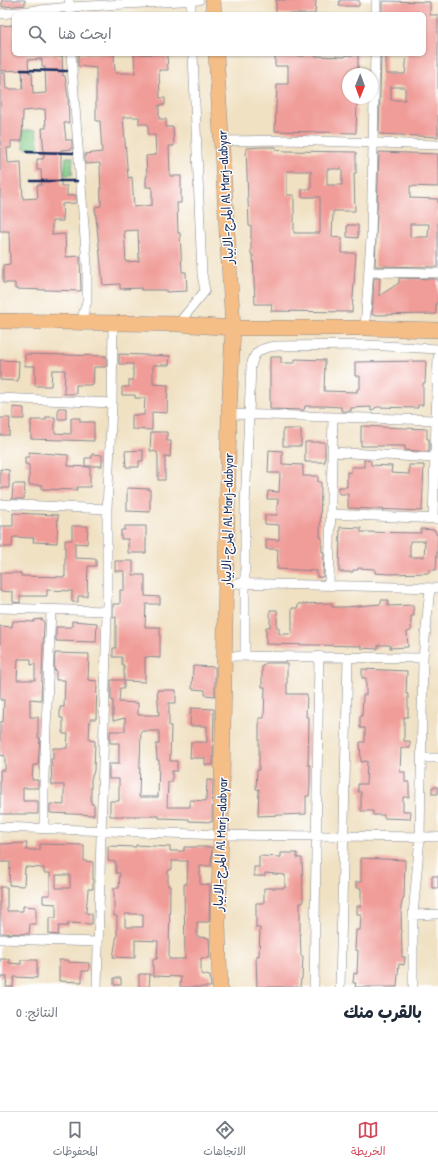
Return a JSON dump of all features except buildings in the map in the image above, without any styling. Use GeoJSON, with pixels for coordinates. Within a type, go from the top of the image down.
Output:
{"type":"FeatureCollection","features":[{"type":"Feature","properties":{"kind":"main road"},"geometry":{"type":"LineString","coordinates":[[213,0],[214,12]]}},
{"type":"Feature","properties":{"kind":"main road","name":"المرج-الابيار Al Marj-alabyar"},"geometry":{"type":"LineString","coordinates":[[216,56],[233,328],[229,414],[218,923],[220,987]]}},
{"type":"Feature","properties":{"kind":"main road"},"geometry":{"type":"LineString","coordinates":[[0,321],[178,324],[233,328],[365,328],[438,330]]}},
{"type":"Feature","properties":{"kind":"street"},"geometry":{"type":"LineString","coordinates":[[20,12],[69,7],[194,0],[191,12]]}},
{"type":"Feature","properties":{"kind":"street"},"geometry":{"type":"LineString","coordinates":[[376,0],[376,12]]}},
{"type":"Feature","properties":{"kind":"street"},"geometry":{"type":"LineString","coordinates":[[0,14],[12,13]]}},
{"type":"Feature","properties":{"kind":"street"},"geometry":{"type":"LineString","coordinates":[[71,56],[87,265],[87,301],[81,322]]}},
{"type":"Feature","properties":{"kind":"street"},"geometry":{"type":"LineString","coordinates":[[178,324],[205,291],[202,274],[193,56]]}},
{"type":"Feature","properties":{"kind":"street"},"geometry":{"type":"LineString","coordinates":[[365,328],[370,272],[375,56]]}},
{"type":"Feature","properties":{"kind":"street"},"geometry":{"type":"LineString","coordinates":[[222,141],[287,140],[438,145]]}},
{"type":"Feature","properties":{"kind":"street"},"geometry":{"type":"LineString","coordinates":[[370,272],[438,273]]}},
{"type":"Feature","properties":{"kind":"street"},"geometry":{"type":"LineString","coordinates":[[97,987],[107,611],[106,509],[112,403],[113,324]]}},
{"type":"Feature","properties":{"kind":"street"},"geometry":{"type":"LineString","coordinates":[[245,656],[245,506],[250,367],[253,356],[264,347],[367,345],[438,349]]}},
{"type":"Feature","properties":{"kind":"street"},"geometry":{"type":"LineString","coordinates":[[332,514],[435,519],[435,420],[438,357]]}},
{"type":"Feature","properties":{"kind":"street"},"geometry":{"type":"LineString","coordinates":[[0,398],[112,403]]}},
{"type":"Feature","properties":{"kind":"street"},"geometry":{"type":"LineString","coordinates":[[229,414],[435,420]]}},
{"type":"Feature","properties":{"kind":"street"},"geometry":{"type":"LineString","coordinates":[[329,585],[332,514],[332,417]]}},
{"type":"Feature","properties":{"kind":"street"},"geometry":{"type":"LineString","coordinates":[[333,452],[435,458]]}},
{"type":"Feature","properties":{"kind":"street"},"geometry":{"type":"LineString","coordinates":[[0,504],[106,509]]}},
{"type":"Feature","properties":{"kind":"street"},"geometry":{"type":"LineString","coordinates":[[225,584],[244,583],[434,588],[423,658],[420,837],[413,914],[413,987]]}},
{"type":"Feature","properties":{"kind":"street"},"geometry":{"type":"LineString","coordinates":[[0,608],[107,611]]}},
{"type":"Feature","properties":{"kind":"street"},"geometry":{"type":"LineString","coordinates":[[44,828],[44,776],[51,610]]}},
{"type":"Feature","properties":{"kind":"street"},"geometry":{"type":"LineString","coordinates":[[224,656],[423,658]]}},
{"type":"Feature","properties":{"kind":"street"},"geometry":{"type":"LineString","coordinates":[[314,987],[319,656]]}},
{"type":"Feature","properties":{"kind":"street"},"geometry":{"type":"LineString","coordinates":[[340,987],[348,657]]}},
{"type":"Feature","properties":{"kind":"street"},"geometry":{"type":"LineString","coordinates":[[421,758],[438,758]]}},
{"type":"Feature","properties":{"kind":"street"},"geometry":{"type":"LineString","coordinates":[[0,826],[221,835],[438,837]]}},
{"type":"Feature","properties":{"kind":"street"},"geometry":{"type":"LineString","coordinates":[[413,914],[438,914]]}},
{"type":"Feature","properties":{"kind":"street"},"geometry":{"type":"LineString","coordinates":[[0,939],[98,942]]}},
{"type":"Feature","properties":{"kind":"green space"},"geometry":{"type":"Polygon","coordinates":[[[22,130],[36,130],[39,149],[24,148],[22,130]]]}},
{"type":"Feature","properties":{"kind":"green space"},"geometry":{"type":"Polygon","coordinates":[[[66,157],[73,157],[72,175],[64,175],[66,157]]]}},
{"type":"Feature","properties":{"kind":"railway"},"geometry":{"type":"LineString","coordinates":[[21,70],[67,71]]}},
{"type":"Feature","properties":{"kind":"railway"},"geometry":{"type":"LineString","coordinates":[[27,152],[73,153]]}},
{"type":"Feature","properties":{"kind":"railway"},"geometry":{"type":"LineString","coordinates":[[31,181],[77,181]]}}]}
